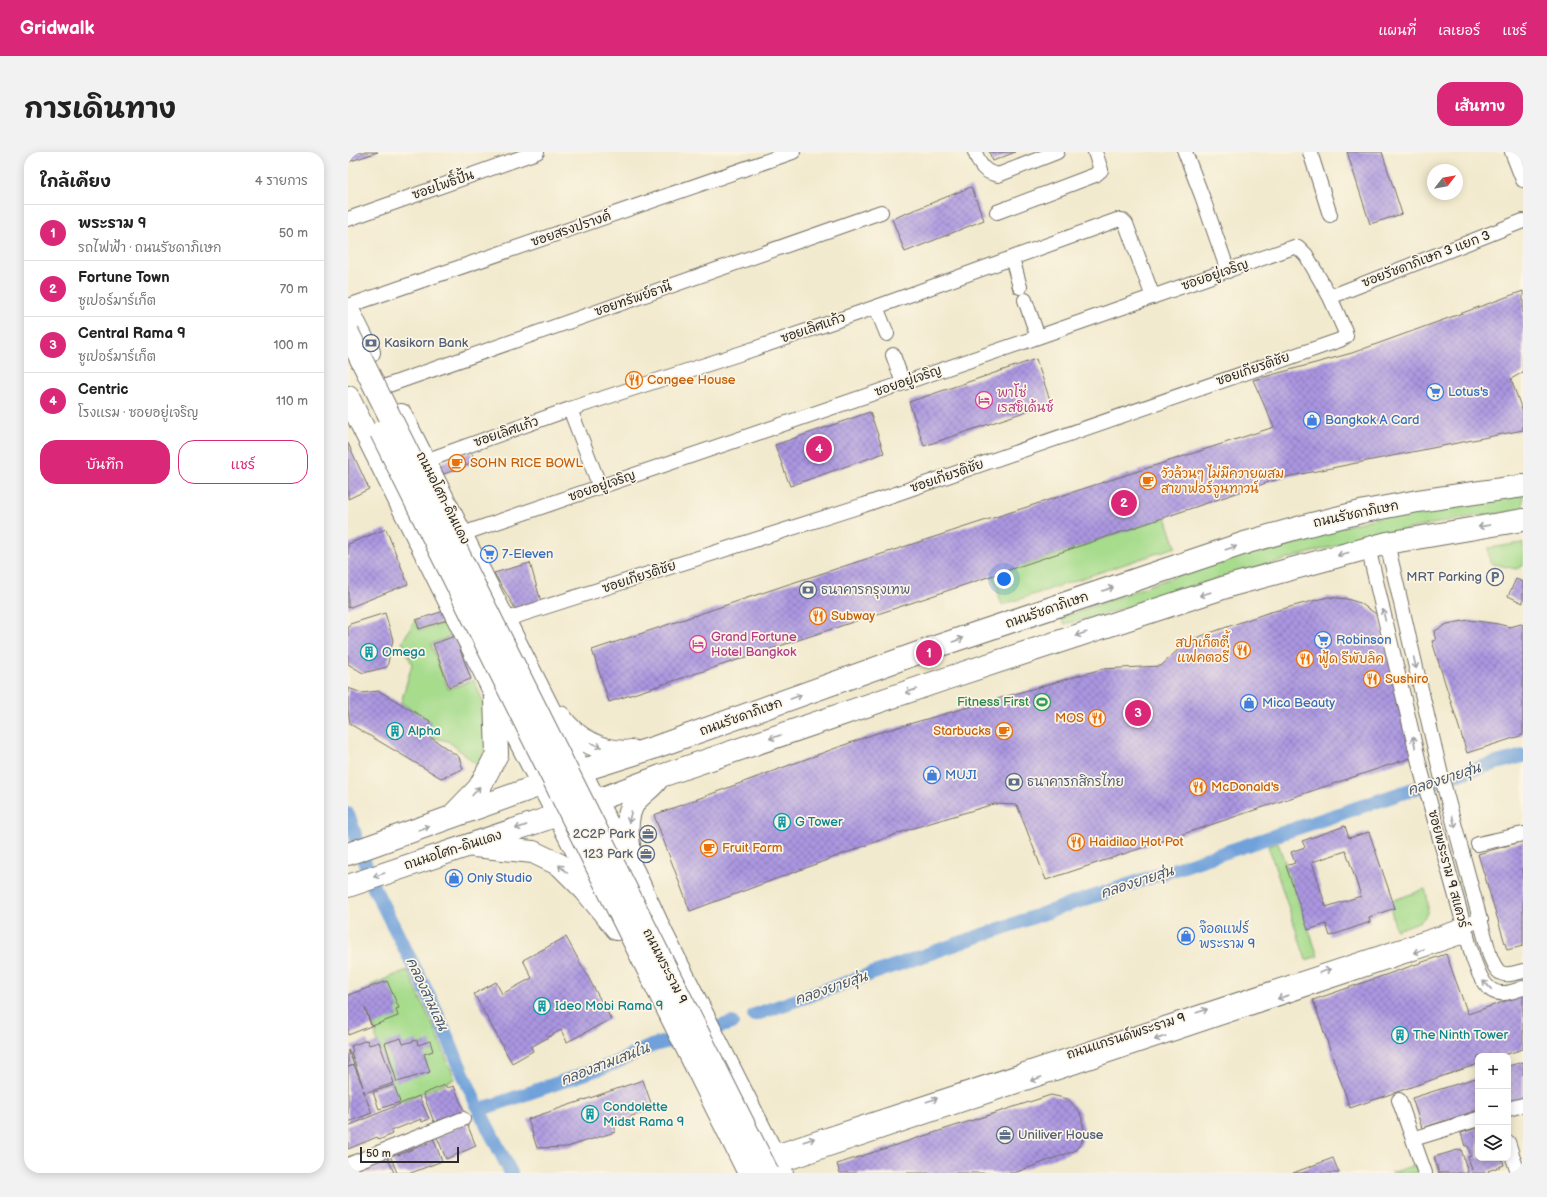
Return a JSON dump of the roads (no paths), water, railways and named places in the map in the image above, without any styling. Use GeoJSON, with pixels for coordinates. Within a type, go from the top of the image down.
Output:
{"type":"FeatureCollection","features":[{"type":"Feature","properties":{"kind":"main road","name":"ถนนอโศก-ดินแดง"},"geometry":{"type":"LineString","coordinates":[[348,310],[595,801],[469,846],[410,864],[348,886]]}},
{"type":"Feature","properties":{"kind":"main road","name":"ถนนอโศก-ดินแดง"},"geometry":{"type":"LineString","coordinates":[[348,333],[550,770],[558,815]]}},
{"type":"Feature","properties":{"kind":"main road","name":"ถนนอโศก-ดินแดง"},"geometry":{"type":"LineString","coordinates":[[348,365],[550,770]]}},
{"type":"Feature","properties":{"kind":"main road","name":"ถนนอโศก-ดินแดง"},"geometry":{"type":"LineString","coordinates":[[348,396],[495,693],[550,770]]}},
{"type":"Feature","properties":{"kind":"main road"},"geometry":{"type":"LineString","coordinates":[[365,429],[400,414]]}},
{"type":"Feature","properties":{"kind":"main road","name":"ถนนรัชดาภิเษก"},"geometry":{"type":"LineString","coordinates":[[580,771],[654,748],[936,647],[1225,550],[1308,525],[1365,511],[1418,501],[1523,486]]}},
{"type":"Feature","properties":{"kind":"main road"},"geometry":{"type":"LineString","coordinates":[[404,508],[440,491]]}},
{"type":"Feature","properties":{"kind":"main road"},"geometry":{"type":"LineString","coordinates":[[595,801],[661,776],[948,678],[1232,585],[1378,545],[1523,520]]}},
{"type":"Feature","properties":{"kind":"main road"},"geometry":{"type":"LineString","coordinates":[[936,647],[932,660],[938,674],[948,678]]}},
{"type":"Feature","properties":{"kind":"main road"},"geometry":{"type":"LineString","coordinates":[[539,689],[565,724],[581,738],[608,749],[628,751],[654,748]]}},
{"type":"Feature","properties":{"kind":"main road"},"geometry":{"type":"LineString","coordinates":[[450,819],[479,788],[497,754],[495,693]]}},
{"type":"Feature","properties":{"kind":"main road"},"geometry":{"type":"LineString","coordinates":[[348,854],[450,819],[550,770],[580,771]]}},
{"type":"Feature","properties":{"kind":"main road","name":"ถนนพระราม 9"},"geometry":{"type":"LineString","coordinates":[[550,770],[775,1166]]}},
{"type":"Feature","properties":{"kind":"main road","name":"ถนนพระราม 9"},"geometry":{"type":"LineString","coordinates":[[550,770],[749,1173]]}},
{"type":"Feature","properties":{"kind":"main road"},"geometry":{"type":"LineString","coordinates":[[634,873],[628,842],[628,818],[634,803],[661,776]]}},
{"type":"Feature","properties":{"kind":"main road","name":"ถนนพระราม 9"},"geometry":{"type":"LineString","coordinates":[[595,801],[634,873],[775,1166]]}},
{"type":"Feature","properties":{"kind":"main road","name":"ถนนพระราม 9"},"geometry":{"type":"LineString","coordinates":[[558,815],[663,1020],[738,1173]]}},
{"type":"Feature","properties":{"kind":"main road"},"geometry":{"type":"LineString","coordinates":[[469,846],[533,852],[560,865],[585,890],[617,929]]}},
{"type":"Feature","properties":{"kind":"street","name":"ซอยโพธิ์ปั้น"},"geometry":{"type":"LineString","coordinates":[[348,219],[537,152]]}},
{"type":"Feature","properties":{"kind":"street","name":"ซอยสรงปรางค์"},"geometry":{"type":"LineString","coordinates":[[348,306],[793,152]]}},
{"type":"Feature","properties":{"kind":"street"},"geometry":{"type":"LineString","coordinates":[[976,152],[979,163],[983,169],[998,175],[1057,152]]}},
{"type":"Feature","properties":{"kind":"street"},"geometry":{"type":"LineString","coordinates":[[997,212],[1095,175],[1101,170],[1096,152]]}},
{"type":"Feature","properties":{"kind":"street"},"geometry":{"type":"LineString","coordinates":[[1185,152],[1228,271]]}},
{"type":"Feature","properties":{"kind":"street"},"geometry":{"type":"LineString","coordinates":[[1310,152],[1330,216]]}},
{"type":"Feature","properties":{"kind":"street"},"geometry":{"type":"LineString","coordinates":[[1512,152],[1523,180]]}},
{"type":"Feature","properties":{"kind":"street","name":"ซอยทรัพย์ธานี"},"geometry":{"type":"LineString","coordinates":[[386,386],[881,212]]}},
{"type":"Feature","properties":{"kind":"street","name":"ซอยเลิศแก้ว"},"geometry":{"type":"LineString","coordinates":[[425,461],[570,410],[746,352],[1117,220],[1122,220],[1126,224],[1153,297]]}},
{"type":"Feature","properties":{"kind":"street","name":"ซอยรัชดาภิเษก 3 แยก 3"},"geometry":{"type":"LineString","coordinates":[[1330,297],[1523,221]]}},
{"type":"Feature","properties":{"kind":"street","name":"ซอยอยู่เจริญ"},"geometry":{"type":"LineString","coordinates":[[462,534],[1038,337],[1294,247],[1298,247],[1306,255],[1330,297]]}},
{"type":"Feature","properties":{"kind":"street"},"geometry":{"type":"LineString","coordinates":[[1012,258],[1020,287]]}},
{"type":"Feature","properties":{"kind":"street","name":"ซอยเกียรติชัย"},"geometry":{"type":"LineString","coordinates":[[504,620],[864,505],[1340,340],[1346,336],[1345,331],[1330,297]]}},
{"type":"Feature","properties":{"kind":"street"},"geometry":{"type":"LineString","coordinates":[[1025,300],[1038,337]]}},
{"type":"Feature","properties":{"kind":"street"},"geometry":{"type":"LineString","coordinates":[[876,306],[887,334]]}},
{"type":"Feature","properties":{"kind":"street"},"geometry":{"type":"LineString","coordinates":[[893,355],[903,383]]}},
{"type":"Feature","properties":{"kind":"street"},"geometry":{"type":"LineString","coordinates":[[570,410],[600,487]]}},
{"type":"Feature","properties":{"kind":"street","name":"ซอยพระราม 9 สแควร์"},"geometry":{"type":"LineString","coordinates":[[1378,545],[1482,925],[1496,969],[1501,974],[1523,971]]}},
{"type":"Feature","properties":{"kind":"street","name":"ซอยพระราม 9 สแควร์"},"geometry":{"type":"LineString","coordinates":[[1378,545],[1425,785],[1477,968],[1482,980],[1498,993],[1505,993],[1523,988]]}},
{"type":"Feature","properties":{"kind":"street"},"geometry":{"type":"LineString","coordinates":[[1478,844],[1523,834]]}},
{"type":"Feature","properties":{"kind":"street","name":"ถนนแกรนด์พระราม 9"},"geometry":{"type":"LineString","coordinates":[[775,1166],[1482,925]]}},
{"type":"Feature","properties":{"kind":"street"},"geometry":{"type":"LineString","coordinates":[[1399,1100],[1425,1173]]}},
{"type":"Feature","properties":{"kind":"street"},"geometry":{"type":"LineString","coordinates":[[1511,1108],[1523,1105]]}},
{"type":"Feature","properties":{"kind":"street"},"geometry":{"type":"LineString","coordinates":[[348,1165],[463,1119]]}},
{"type":"Feature","properties":{"kind":"street"},"geometry":{"type":"LineString","coordinates":[[1413,1139],[1475,1120]]}},
{"type":"Feature","properties":{"kind":"street"},"geometry":{"type":"LineString","coordinates":[[1511,1151],[1518,1173]]}},
{"type":"Feature","properties":{"kind":"waterway","name":"คลองยายสุ่น"},"geometry":{"type":"LineString","coordinates":[[754,1015],[1065,906],[1470,770],[1523,756]]}},
{"type":"Feature","properties":{"kind":"waterway","name":"คลองสามเสน"},"geometry":{"type":"LineString","coordinates":[[348,814],[373,886],[430,998],[479,1110],[511,1173]]}},
{"type":"Feature","properties":{"kind":"waterway","name":"คลองสามเสนใน"},"geometry":{"type":"LineString","coordinates":[[479,1110],[613,1064],[651,1046],[732,1023]]}},
{"type":"Feature","properties":{"kind":"place","name":"Kasikorn Bank"},"geometry":{"type":"Point","coordinates":[371,343]}},
{"type":"Feature","properties":{"kind":"place","name":"Congee House"},"geometry":{"type":"Point","coordinates":[634,380]}},
{"type":"Feature","properties":{"kind":"place","name":"Lotus's"},"geometry":{"type":"Point","coordinates":[1435,392]}},
{"type":"Feature","properties":{"kind":"place","name":"พาโซ่ เรสซิเด้นซ์"},"geometry":{"type":"Point","coordinates":[984,400]}},
{"type":"Feature","properties":{"kind":"place","name":"Bangkok A Card"},"geometry":{"type":"Point","coordinates":[1312,420]}},
{"type":"Feature","properties":{"kind":"place","name":"Centric"},"geometry":{"type":"Point","coordinates":[819,449]}},
{"type":"Feature","properties":{"kind":"place","name":"SOHN RICE BOWL"},"geometry":{"type":"Point","coordinates":[457,463]}},
{"type":"Feature","properties":{"kind":"place","name":"วัวล้วนๆ ไม่มีควายผสม สาขาฟอร์จูนทาวน์"},"geometry":{"type":"Point","coordinates":[1148,481]}},
{"type":"Feature","properties":{"kind":"place","name":"Fortune Town"},"geometry":{"type":"Point","coordinates":[1124,503]}},
{"type":"Feature","properties":{"kind":"place","name":"7-Eleven"},"geometry":{"type":"Point","coordinates":[489,554]}},
{"type":"Feature","properties":{"kind":"place","name":"MRT Parking"},"geometry":{"type":"Point","coordinates":[1495,577]}},
{"type":"Feature","properties":{"kind":"place","name":"ธนาคารกรุงเทพ"},"geometry":{"type":"Point","coordinates":[808,590]}},
{"type":"Feature","properties":{"kind":"place","name":"Subway"},"geometry":{"type":"Point","coordinates":[818,616]}},
{"type":"Feature","properties":{"kind":"place","name":"Robinson"},"geometry":{"type":"Point","coordinates":[1323,640]}},
{"type":"Feature","properties":{"kind":"place","name":"Grand Fortune Hotel Bangkok"},"geometry":{"type":"Point","coordinates":[698,644]}},
{"type":"Feature","properties":{"kind":"place","name":"สปาเก็ตตี้ แฟคตอรี่"},"geometry":{"type":"Point","coordinates":[1242,650]}},
{"type":"Feature","properties":{"kind":"place","name":"Omega"},"geometry":{"type":"Point","coordinates":[369,652]}},
{"type":"Feature","properties":{"kind":"place","name":"พระราม 9"},"geometry":{"type":"Point","coordinates":[929,653]}},
{"type":"Feature","properties":{"kind":"place","name":"ฟู้ด รีพับลิค"},"geometry":{"type":"Point","coordinates":[1305,659]}},
{"type":"Feature","properties":{"kind":"place","name":"Sushiro"},"geometry":{"type":"Point","coordinates":[1372,679]}},
{"type":"Feature","properties":{"kind":"place","name":"Fitness First"},"geometry":{"type":"Point","coordinates":[1042,702]}},
{"type":"Feature","properties":{"kind":"place","name":"Mica Beauty"},"geometry":{"type":"Point","coordinates":[1249,703]}},
{"type":"Feature","properties":{"kind":"place","name":"Central Rama 9"},"geometry":{"type":"Point","coordinates":[1138,713]}},
{"type":"Feature","properties":{"kind":"place","name":"MOS"},"geometry":{"type":"Point","coordinates":[1097,718]}},
{"type":"Feature","properties":{"kind":"place","name":"Alpha"},"geometry":{"type":"Point","coordinates":[395,731]}},
{"type":"Feature","properties":{"kind":"place","name":"Starbucks"},"geometry":{"type":"Point","coordinates":[1004,731]}},
{"type":"Feature","properties":{"kind":"place","name":"MUJI"},"geometry":{"type":"Point","coordinates":[932,775]}},
{"type":"Feature","properties":{"kind":"place","name":"ธนาคารกสิกรไทย"},"geometry":{"type":"Point","coordinates":[1014,782]}},
{"type":"Feature","properties":{"kind":"place","name":"McDonald's"},"geometry":{"type":"Point","coordinates":[1198,787]}},
{"type":"Feature","properties":{"kind":"place","name":"G Tower"},"geometry":{"type":"Point","coordinates":[782,822]}},
{"type":"Feature","properties":{"kind":"place","name":"2C2P Park"},"geometry":{"type":"Point","coordinates":[648,834]}},
{"type":"Feature","properties":{"kind":"place","name":"Haidilao Hot Pot"},"geometry":{"type":"Point","coordinates":[1076,842]}},
{"type":"Feature","properties":{"kind":"place","name":"Fruit Farm"},"geometry":{"type":"Point","coordinates":[709,848]}},
{"type":"Feature","properties":{"kind":"place","name":"123 Park"},"geometry":{"type":"Point","coordinates":[646,854]}},
{"type":"Feature","properties":{"kind":"place","name":"Only Studio"},"geometry":{"type":"Point","coordinates":[454,878]}},
{"type":"Feature","properties":{"kind":"place","name":"จ๊อดแฟร์ พระราม 9"},"geometry":{"type":"Point","coordinates":[1186,936]}},
{"type":"Feature","properties":{"kind":"place","name":"Ideo Mobi Rama 9"},"geometry":{"type":"Point","coordinates":[542,1006]}},
{"type":"Feature","properties":{"kind":"place","name":"The Ninth Tower"},"geometry":{"type":"Point","coordinates":[1400,1035]}},
{"type":"Feature","properties":{"kind":"place","name":"Condolette Midst Rama 9"},"geometry":{"type":"Point","coordinates":[590,1114]}},
{"type":"Feature","properties":{"kind":"place","name":"Uniliver House"},"geometry":{"type":"Point","coordinates":[1005,1135]}}]}
